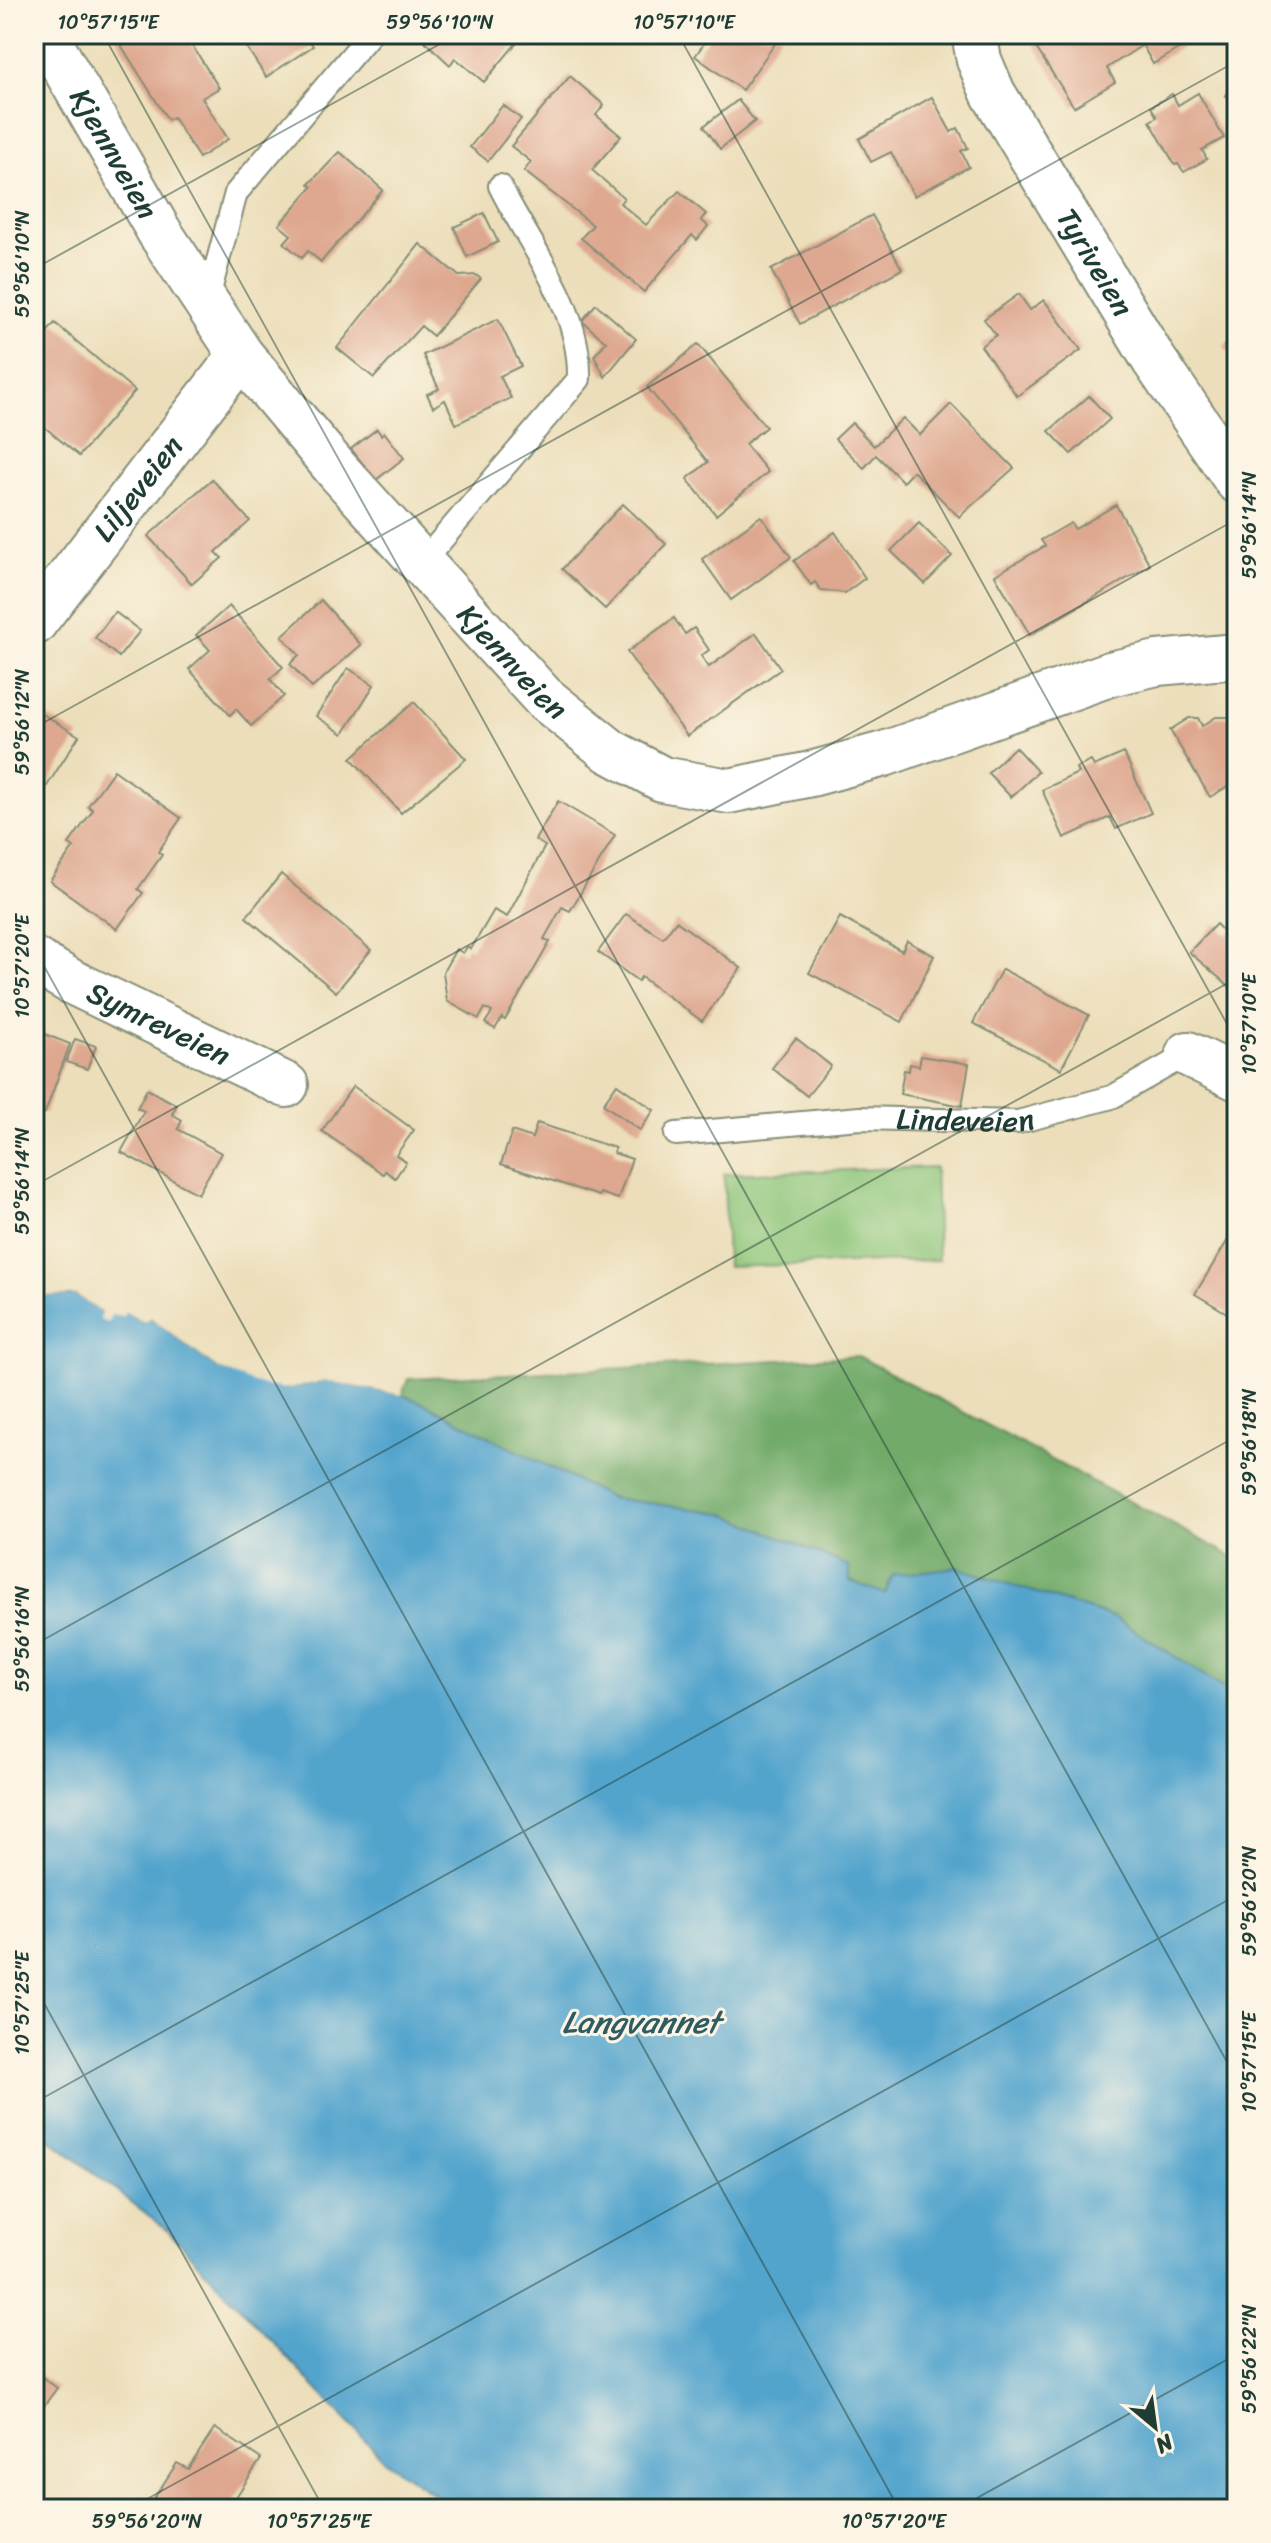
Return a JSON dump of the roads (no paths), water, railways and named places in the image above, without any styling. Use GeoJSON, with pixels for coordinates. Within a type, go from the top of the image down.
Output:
{"type":"FeatureCollection","features":[{"type":"Feature","properties":{"kind":"street","name":"Kjennveien"},"geometry":{"type":"LineString","coordinates":[[45,34],[160,233],[241,355],[420,565],[543,697],[610,751],[662,779],[729,791],[884,754],[1110,674],[1157,663],[1237,656]]}},
{"type":"Feature","properties":{"kind":"street","name":"Tyriveien"},"geometry":{"type":"LineString","coordinates":[[974,34],[979,60],[993,93],[1161,371],[1237,481]]}},
{"type":"Feature","properties":{"kind":"street","name":"Liljeveien"},"geometry":{"type":"LineString","coordinates":[[34,623],[241,355]]}},
{"type":"Feature","properties":{"kind":"street","name":"Symreveien"},"geometry":{"type":"LineString","coordinates":[[34,960],[70,981],[286,1085]]}},
{"type":"Feature","properties":{"kind":"street","name":"Lindeveien"},"geometry":{"type":"LineString","coordinates":[[1188,1054],[1237,1078]]}},
{"type":"Feature","properties":{"kind":"lane"},"geometry":{"type":"LineString","coordinates":[[207,303],[222,235],[236,193],[370,34]]}},
{"type":"Feature","properties":{"kind":"lane"},"geometry":{"type":"LineString","coordinates":[[420,565],[579,379],[580,353],[567,315],[540,254],[522,231],[500,186]]}},
{"type":"Feature","properties":{"kind":"lane","name":"Lindeveien"},"geometry":{"type":"LineString","coordinates":[[676,1134],[860,1118],[1018,1122],[1112,1097],[1188,1054]]}},
{"type":"Feature","properties":{"kind":"water","name":"Langvannet"},"geometry":{"type":"Polygon","coordinates":[[[76,1295],[102,1313],[108,1322],[110,1314],[125,1312],[144,1322],[150,1317],[218,1369],[285,1389],[325,1381],[402,1395],[610,1498],[723,1513],[849,1566],[850,1581],[885,1594],[893,1575],[956,1567],[1115,1618],[1237,1697],[1237,2509],[455,2509],[384,2460],[165,2228],[34,2127],[34,1296],[76,1295]]]}}]}
